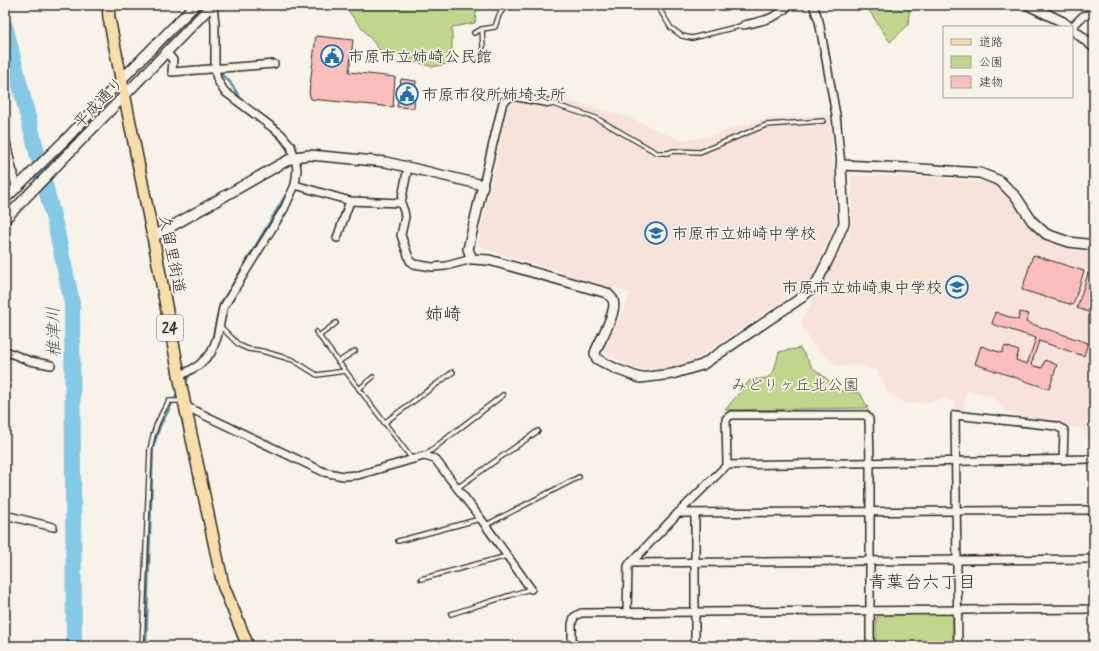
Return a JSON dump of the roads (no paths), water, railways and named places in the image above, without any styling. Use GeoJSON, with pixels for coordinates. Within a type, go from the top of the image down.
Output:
{"type":"FeatureCollection","features":[{"type":"Feature","properties":{"kind":"main road","name":"久留里街道"},"geometry":{"type":"LineString","coordinates":[[108,5],[109,18],[154,237],[180,376],[183,402],[223,585],[248,646]]}},
{"type":"Feature","properties":{"kind":"street","name":"平成通り"},"geometry":{"type":"LineString","coordinates":[[5,199],[68,137],[195,5]]}},
{"type":"Feature","properties":{"kind":"street","name":"平成通り"},"geometry":{"type":"LineString","coordinates":[[5,219],[213,5]]}},
{"type":"Feature","properties":{"kind":"street"},"geometry":{"type":"LineString","coordinates":[[180,376],[199,365],[211,353],[217,338],[223,308],[284,209],[295,185],[297,170],[291,146],[281,134],[224,91],[217,79],[215,69],[215,24],[213,5]]}},
{"type":"Feature","properties":{"kind":"street"},"geometry":{"type":"LineString","coordinates":[[744,25],[773,18],[783,12],[789,5]]}},
{"type":"Feature","properties":{"kind":"street"},"geometry":{"type":"LineString","coordinates":[[408,167],[401,203],[405,217],[401,236],[410,260],[414,264],[432,267],[446,266],[472,259],[489,260],[607,293],[613,301],[614,308],[595,353],[597,359],[616,369],[640,378],[672,374],[702,365],[801,298],[816,284],[844,223],[841,164],[836,115],[819,21],[813,5]]}},
{"type":"Feature","properties":{"kind":"street"},"geometry":{"type":"LineString","coordinates":[[1028,5],[1068,26]]}},
{"type":"Feature","properties":{"kind":"street"},"geometry":{"type":"LineString","coordinates":[[1073,26],[1083,16],[1094,14]]}},
{"type":"Feature","properties":{"kind":"street"},"geometry":{"type":"LineString","coordinates":[[1073,30],[1094,47]]}},
{"type":"Feature","properties":{"kind":"street"},"geometry":{"type":"LineString","coordinates":[[167,53],[173,60],[172,72],[274,64]]}},
{"type":"Feature","properties":{"kind":"street"},"geometry":{"type":"LineString","coordinates":[[472,259],[468,249],[503,102],[512,96],[550,103]]}},
{"type":"Feature","properties":{"kind":"street"},"geometry":{"type":"LineString","coordinates":[[5,137],[7,151],[18,185]]}},
{"type":"Feature","properties":{"kind":"street"},"geometry":{"type":"LineString","coordinates":[[154,237],[294,157],[310,155],[386,162],[483,185]]}},
{"type":"Feature","properties":{"kind":"street"},"geometry":{"type":"LineString","coordinates":[[841,164],[980,173],[1000,181],[1017,198],[1032,221],[1046,234],[1069,242],[1094,246]]}},
{"type":"Feature","properties":{"kind":"street"},"geometry":{"type":"LineString","coordinates":[[5,178],[14,173]]}},
{"type":"Feature","properties":{"kind":"street"},"geometry":{"type":"LineString","coordinates":[[295,185],[350,201],[401,203]]}},
{"type":"Feature","properties":{"kind":"street"},"geometry":{"type":"LineString","coordinates":[[337,238],[350,201]]}},
{"type":"Feature","properties":{"kind":"street"},"geometry":{"type":"LineString","coordinates":[[5,351],[30,361],[51,365]]}},
{"type":"Feature","properties":{"kind":"street"},"geometry":{"type":"LineString","coordinates":[[183,402],[324,472],[343,476],[358,475],[424,456],[435,459],[486,525],[531,589]]}},
{"type":"Feature","properties":{"kind":"street"},"geometry":{"type":"LineString","coordinates":[[727,465],[726,419],[731,414],[866,414],[869,419],[870,463],[870,646]]}},
{"type":"Feature","properties":{"kind":"street"},"geometry":{"type":"LineString","coordinates":[[958,646],[955,414],[1056,426],[1064,430],[1063,460]]}},
{"type":"Feature","properties":{"kind":"street"},"geometry":{"type":"LineString","coordinates":[[627,612],[628,566],[630,563],[727,465],[1094,459]]}},
{"type":"Feature","properties":{"kind":"street"},"geometry":{"type":"LineString","coordinates":[[678,513],[1094,510]]}},
{"type":"Feature","properties":{"kind":"street"},"geometry":{"type":"LineString","coordinates":[[695,513],[695,646]]}},
{"type":"Feature","properties":{"kind":"street"},"geometry":{"type":"LineString","coordinates":[[5,515],[53,527]]}},
{"type":"Feature","properties":{"kind":"street"},"geometry":{"type":"LineString","coordinates":[[630,563],[1094,559]]}},
{"type":"Feature","properties":{"kind":"street"},"geometry":{"type":"LineString","coordinates":[[572,646],[572,624],[574,617],[581,613],[1094,609]]}},
{"type":"Feature","properties":{"kind":"lane"},"geometry":{"type":"LineString","coordinates":[[474,33],[482,29],[495,27],[499,15],[506,5]]}},
{"type":"Feature","properties":{"kind":"lane"},"geometry":{"type":"LineString","coordinates":[[657,5],[671,28],[682,36],[692,38],[744,25]]}},
{"type":"Feature","properties":{"kind":"lane"},"geometry":{"type":"LineString","coordinates":[[482,29],[483,47]]}},
{"type":"Feature","properties":{"kind":"lane"},"geometry":{"type":"LineString","coordinates":[[550,103],[596,118],[656,153],[668,153],[672,151],[700,152],[766,125],[823,121]]}},
{"type":"Feature","properties":{"kind":"lane"},"geometry":{"type":"LineString","coordinates":[[336,323],[317,334],[412,460]]}},
{"type":"Feature","properties":{"kind":"lane"},"geometry":{"type":"LineString","coordinates":[[220,326],[239,345],[248,349],[262,351],[294,360],[317,375],[344,371]]}},
{"type":"Feature","properties":{"kind":"lane"},"geometry":{"type":"LineString","coordinates":[[338,362],[356,351]]}},
{"type":"Feature","properties":{"kind":"lane"},"geometry":{"type":"LineString","coordinates":[[384,423],[453,372]]}},
{"type":"Feature","properties":{"kind":"lane"},"geometry":{"type":"LineString","coordinates":[[359,389],[373,377]]}},
{"type":"Feature","properties":{"kind":"lane"},"geometry":{"type":"LineString","coordinates":[[424,456],[503,395]]}},
{"type":"Feature","properties":{"kind":"lane"},"geometry":{"type":"LineString","coordinates":[[142,646],[150,449],[152,438],[161,414],[169,401],[183,402]]}},
{"type":"Feature","properties":{"kind":"lane"},"geometry":{"type":"LineString","coordinates":[[457,488],[538,431]]}},
{"type":"Feature","properties":{"kind":"lane"},"geometry":{"type":"LineString","coordinates":[[486,525],[579,477]]}},
{"type":"Feature","properties":{"kind":"lane"},"geometry":{"type":"LineString","coordinates":[[398,541],[481,519]]}},
{"type":"Feature","properties":{"kind":"lane"},"geometry":{"type":"LineString","coordinates":[[421,579],[508,556]]}},
{"type":"Feature","properties":{"kind":"lane"},"geometry":{"type":"LineString","coordinates":[[451,614],[531,589]]}},
{"type":"Feature","properties":{"kind":"waterway","name":"椎津川"},"geometry":{"type":"LineString","coordinates":[[5,26],[57,232],[72,303],[74,646]]}},
{"type":"Feature","properties":{"kind":"waterway"},"geometry":{"type":"LineString","coordinates":[[218,72],[229,81],[243,102]]}},
{"type":"Feature","properties":{"kind":"waterway"},"geometry":{"type":"LineString","coordinates":[[273,132],[291,155]]}},
{"type":"Feature","properties":{"kind":"waterway"},"geometry":{"type":"LineString","coordinates":[[197,363],[207,353],[212,341],[220,304],[287,193]]}},
{"type":"Feature","properties":{"kind":"waterway"},"geometry":{"type":"LineString","coordinates":[[184,384],[191,373]]}},
{"type":"Feature","properties":{"kind":"waterway"},"geometry":{"type":"LineString","coordinates":[[146,646],[153,447],[160,426],[178,393]]}},
{"type":"Feature","properties":{"kind":"place","name":"市原市立姉崎公民館"},"geometry":{"type":"Point","coordinates":[332,56]}},
{"type":"Feature","properties":{"kind":"place","name":"市原市役所姉埼支所"},"geometry":{"type":"Point","coordinates":[407,94]}},
{"type":"Feature","properties":{"kind":"place","name":"市原市立姉崎中学校"},"geometry":{"type":"Point","coordinates":[656,233]}},
{"type":"Feature","properties":{"kind":"place","name":"市原市立姉崎東中学校"},"geometry":{"type":"Point","coordinates":[957,287]}},
{"type":"Feature","properties":{"kind":"district","name":"姉崎"},"geometry":{"type":"Point","coordinates":[443,314]}},
{"type":"Feature","properties":{"kind":"district","name":"青葉台六丁目"},"geometry":{"type":"Point","coordinates":[922,582]}},
{"type":"Feature","properties":{"kind":"park label","name":"みどりヶ丘北公園"},"geometry":{"type":"Point","coordinates":[795,384]}}]}
